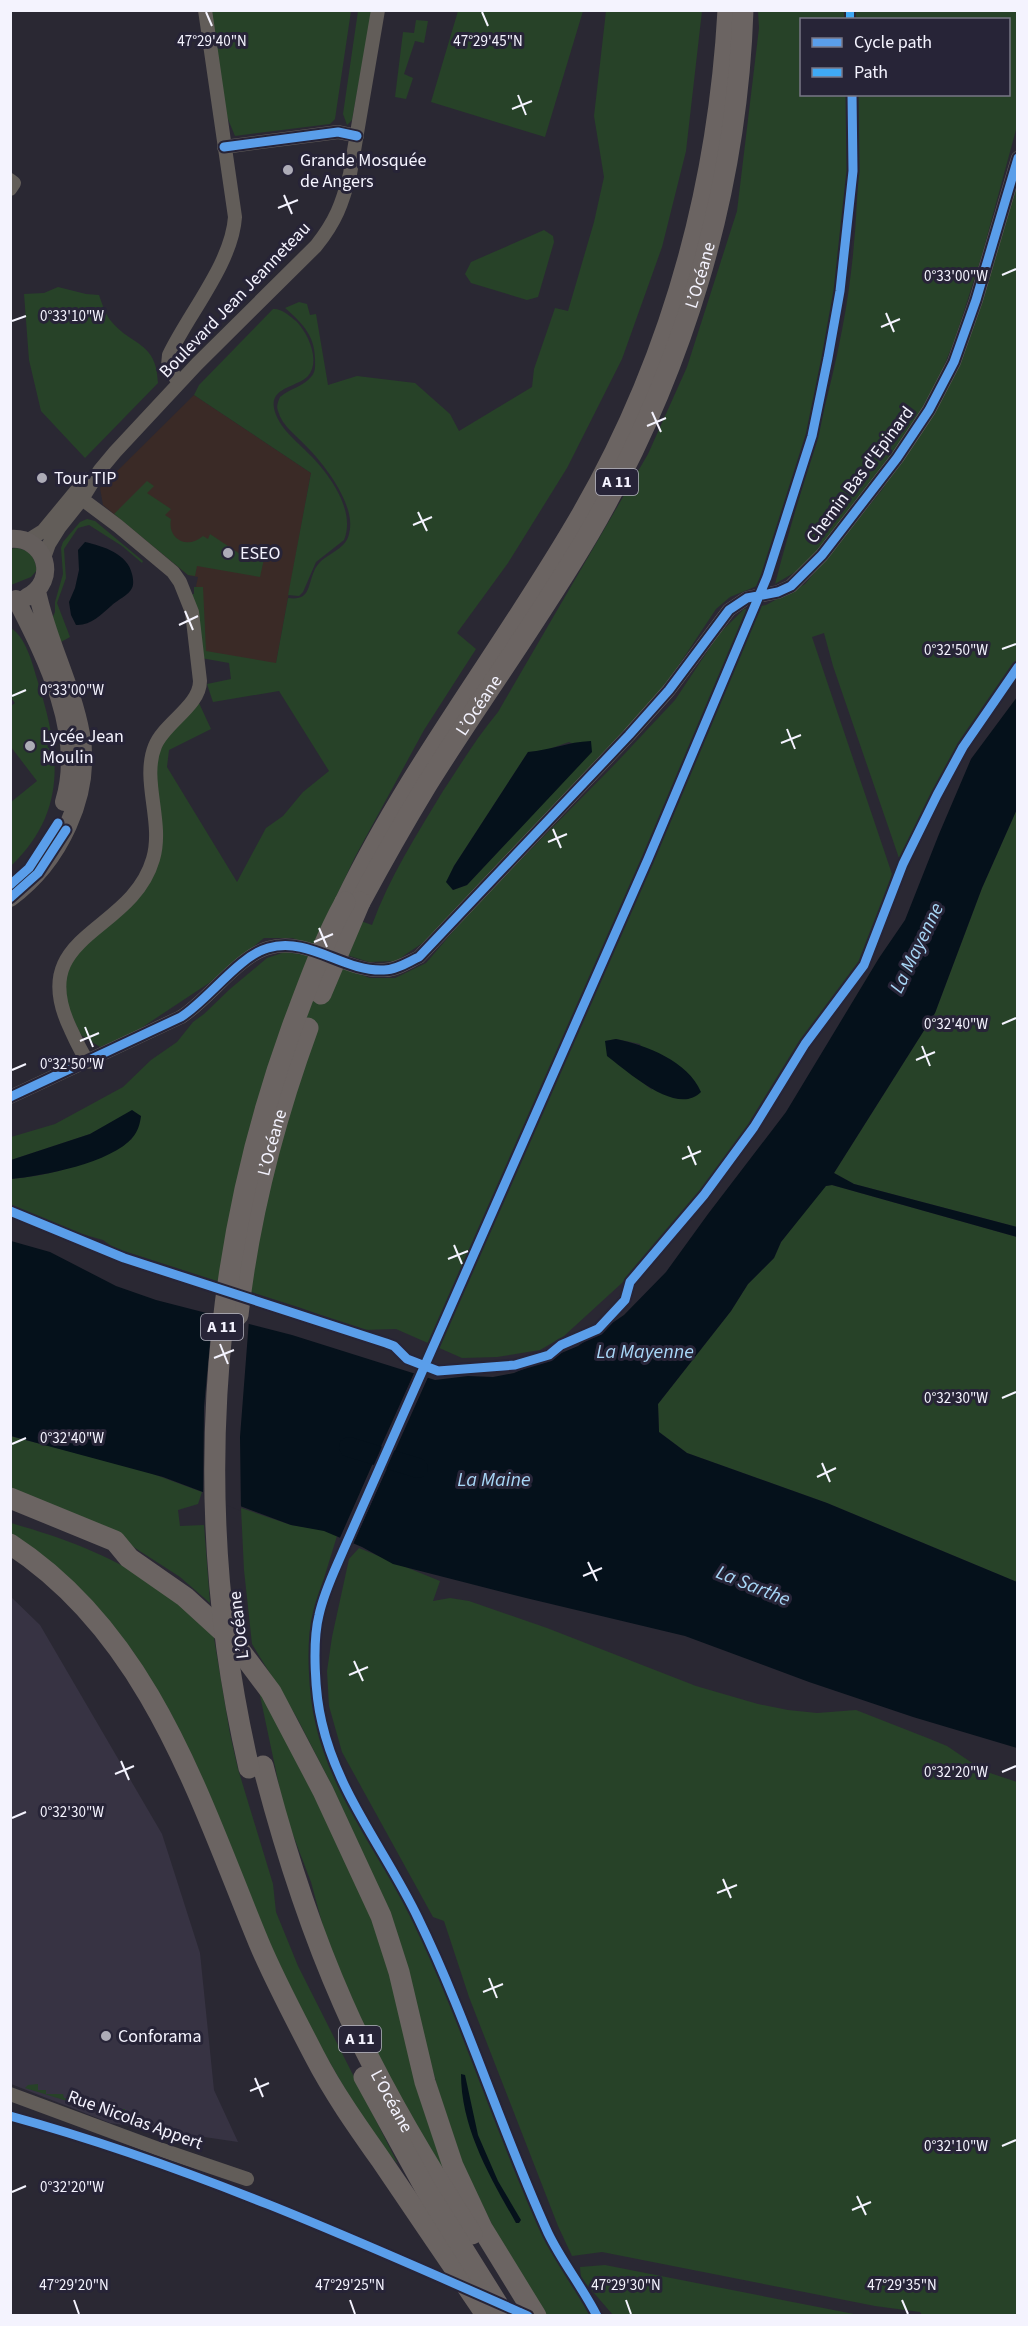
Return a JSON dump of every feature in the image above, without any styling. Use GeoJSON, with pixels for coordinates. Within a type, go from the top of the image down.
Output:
{"type":"FeatureCollection","features":[{"type":"Feature","properties":{"kind":"highway","name":"L’Océane"},"geometry":{"type":"LineString","coordinates":[[505,2315],[469,2261],[382,2113],[332,2013],[284,1891],[256,1767],[231,1550],[229,1435],[239,1307],[253,1222],[278,1119],[353,902],[400,799],[583,513],[641,397],[678,298],[699,218],[719,113],[728,10]]}},
{"type":"Feature","properties":{"kind":"highway","name":"L’Océane"},"geometry":{"type":"LineString","coordinates":[[353,902],[589,533],[630,458],[652,410],[687,319],[716,217],[732,131],[743,10]]}},
{"type":"Feature","properties":{"kind":"highway"},"geometry":{"type":"LineString","coordinates":[[10,1498],[115,1541],[129,1557],[184,1597],[232,1640],[271,1692],[350,1845],[381,1916],[399,1972],[425,2082],[453,2166],[518,2300],[536,2316]]}},
{"type":"Feature","properties":{"kind":"highway"},"geometry":{"type":"LineString","coordinates":[[10,1512],[129,1557]]}},
{"type":"Feature","properties":{"kind":"highway"},"geometry":{"type":"LineString","coordinates":[[10,1544],[40,1565],[102,1626],[146,1689],[168,1726],[210,1821],[260,1945],[316,2059],[352,2118],[483,2309]]}},
{"type":"Feature","properties":{"kind":"highway"},"geometry":{"type":"LineString","coordinates":[[10,1561],[65,1602],[99,1637],[117,1648]]}},
{"type":"Feature","properties":{"kind":"highway","name":"L’Océane"},"geometry":{"type":"LineString","coordinates":[[256,1767],[296,1883],[344,2005],[382,2082],[425,2158],[518,2300]]}},
{"type":"Feature","properties":{"kind":"main road"},"geometry":{"type":"LineString","coordinates":[[10,885],[29,868],[58,823],[67,793],[70,766],[64,715],[55,687],[13,598],[26,597],[37,591],[45,575],[44,558],[35,546],[17,537]]}},
{"type":"Feature","properties":{"kind":"main road"},"geometry":{"type":"LineString","coordinates":[[10,898],[38,873],[66,830],[78,799],[84,756],[81,734],[45,628],[37,591]]}},
{"type":"Feature","properties":{"kind":"street"},"geometry":{"type":"LineString","coordinates":[[179,383],[168,366],[169,355],[225,256],[234,229],[235,217],[204,10]]}},
{"type":"Feature","properties":{"kind":"street","name":"Boulevard Jean Jeanneteau"},"geometry":{"type":"LineString","coordinates":[[44,558],[58,528],[82,499],[100,470],[179,383],[316,246],[332,225],[343,200],[357,136],[378,10]]}},
{"type":"Feature","properties":{"kind":"street"},"geometry":{"type":"LineString","coordinates":[[224,147],[338,132],[357,136]]}},
{"type":"Feature","properties":{"kind":"street","name":"Chemin Bas d'Epinard"},"geometry":{"type":"LineString","coordinates":[[88,1062],[189,1012],[242,963],[265,949],[290,944],[308,948],[362,968],[386,970],[419,957],[653,708],[729,610],[747,598],[778,592],[791,586],[822,555],[897,458],[929,410],[954,362],[976,300],[1017,158]]}},
{"type":"Feature","properties":{"kind":"street","name":"Boulevard Jean Jeanneteau"},"geometry":{"type":"LineString","coordinates":[[17,537],[43,531],[91,474],[100,470]]}},
{"type":"Feature","properties":{"kind":"street"},"geometry":{"type":"LineString","coordinates":[[10,1097],[88,1062],[60,1005],[58,990],[60,973],[72,950],[124,906],[144,880],[153,860],[157,836],[150,769],[153,751],[165,729],[195,698],[199,690],[200,681],[192,612],[180,582],[173,572],[82,499]]}},
{"type":"Feature","properties":{"kind":"street","name":"Rue Nicolas Appert"},"geometry":{"type":"LineString","coordinates":[[10,2094],[247,2179]]}},
{"type":"Feature","properties":{"kind":"shaded area","name":"ESEO"},"geometry":{"type":"Polygon","coordinates":[[[194,395],[311,473],[275,669],[204,658],[196,586],[198,577],[188,575],[103,505],[100,488],[194,395]]]}},
{"type":"Feature","properties":{"kind":"shaded area"},"geometry":{"type":"Polygon","coordinates":[[[10,1596],[40,1625],[162,1834],[200,1953],[214,2090],[238,2142],[110,2123],[11,2084],[10,1596]]]}},
{"type":"Feature","properties":{"kind":"green space"},"geometry":{"type":"Polygon","coordinates":[[[209,11],[351,11],[335,119],[330,124],[235,136],[225,112],[209,11]]]}},
{"type":"Feature","properties":{"kind":"green space"},"geometry":{"type":"Polygon","coordinates":[[[358,11],[372,11],[352,120],[347,125],[343,114],[358,11]]]}},
{"type":"Feature","properties":{"kind":"green space"},"geometry":{"type":"Polygon","coordinates":[[[458,11],[583,11],[545,137],[431,102],[458,11]]]}},
{"type":"Feature","properties":{"kind":"green space"},"geometry":{"type":"Polygon","coordinates":[[[606,11],[702,11],[686,151],[662,247],[622,359],[567,468],[508,563],[457,633],[476,649],[424,730],[355,857],[330,910],[372,925],[395,873],[414,840],[443,791],[498,712],[648,454],[687,367],[737,211],[759,28],[758,11],[844,11],[844,18],[800,18],[800,96],[847,96],[849,158],[833,318],[809,435],[766,570],[757,586],[730,597],[716,609],[657,698],[427,940],[396,961],[369,962],[292,938],[264,938],[209,983],[132,1034],[100,1047],[81,1035],[66,1004],[63,980],[69,966],[82,949],[156,863],[156,767],[161,744],[199,703],[211,729],[169,750],[167,767],[237,882],[266,828],[283,816],[303,792],[329,771],[279,691],[213,702],[207,684],[231,679],[229,663],[201,658],[190,595],[194,594],[194,587],[203,587],[206,651],[276,663],[288,598],[305,595],[315,569],[323,559],[343,545],[349,534],[348,511],[338,487],[314,454],[286,426],[277,409],[280,397],[308,380],[314,373],[315,366],[313,343],[310,336],[302,324],[285,308],[299,302],[307,304],[310,315],[316,314],[328,385],[357,376],[415,383],[450,414],[459,431],[532,387],[534,369],[555,308],[568,311],[594,222],[604,177],[594,116],[606,11]],[[569,742],[543,751],[528,752],[454,866],[447,882],[453,890],[467,885],[591,752],[569,742]]]}},
{"type":"Feature","properties":{"kind":"green space"},"geometry":{"type":"Polygon","coordinates":[[[856,11],[1017,11],[1017,126],[982,255],[955,339],[934,390],[885,465],[807,565],[775,584],[820,426],[847,301],[856,213],[858,96],[1010,96],[1010,18],[856,18],[856,11]]]}},
{"type":"Feature","properties":{"kind":"green space"},"geometry":{"type":"Polygon","coordinates":[[[416,20],[428,21],[424,43],[415,41],[404,74],[413,78],[406,99],[395,97],[403,32],[414,33],[416,20]]]}},
{"type":"Feature","properties":{"kind":"green space"},"geometry":{"type":"Polygon","coordinates":[[[1017,174],[1017,664],[994,694],[949,763],[900,861],[833,666],[824,633],[812,637],[892,874],[871,941],[858,969],[818,1020],[742,1137],[681,1218],[623,1282],[564,1336],[540,1350],[497,1357],[462,1358],[396,1329],[361,1330],[301,1308],[114,1248],[103,1240],[11,1214],[11,1179],[59,1171],[89,1161],[118,1147],[132,1139],[132,1111],[90,1134],[11,1160],[11,1137],[55,1124],[123,1087],[151,1060],[177,1042],[193,1022],[267,958],[285,952],[305,955],[370,978],[395,978],[426,963],[475,906],[675,700],[719,634],[744,609],[766,605],[805,584],[882,490],[944,388],[1017,174]],[[616,1039],[605,1041],[632,1074],[652,1090],[640,1044],[616,1039]]]}},
{"type":"Feature","properties":{"kind":"green space"},"geometry":{"type":"Polygon","coordinates":[[[544,230],[553,236],[554,242],[538,297],[527,300],[471,283],[465,274],[471,262],[544,230]]]}},
{"type":"Feature","properties":{"kind":"green space"},"geometry":{"type":"Polygon","coordinates":[[[58,287],[99,295],[111,321],[148,352],[157,369],[158,383],[85,458],[41,411],[29,360],[24,294],[44,293],[58,287]]]}},
{"type":"Feature","properties":{"kind":"green space"},"geometry":{"type":"Polygon","coordinates":[[[273,309],[282,311],[296,321],[305,333],[313,355],[312,370],[308,376],[276,396],[274,408],[276,415],[289,434],[318,463],[333,483],[347,517],[344,540],[316,562],[299,596],[288,595],[311,473],[194,395],[199,385],[273,309]]]}},
{"type":"Feature","properties":{"kind":"green space"},"geometry":{"type":"Polygon","coordinates":[[[147,481],[154,486],[147,493],[171,509],[165,515],[171,519],[172,532],[175,537],[191,542],[203,536],[208,539],[210,534],[252,562],[254,553],[264,559],[260,577],[197,566],[195,576],[188,575],[114,514],[147,481]]]}},
{"type":"Feature","properties":{"kind":"green space"},"geometry":{"type":"Polygon","coordinates":[[[87,519],[95,521],[143,561],[142,563],[122,546],[89,525],[78,528],[64,549],[66,578],[57,603],[70,637],[61,642],[52,619],[63,574],[61,548],[63,542],[80,522],[87,519]]]}},
{"type":"Feature","properties":{"kind":"green space"},"geometry":{"type":"Polygon","coordinates":[[[17,548],[31,555],[37,570],[31,577],[11,585],[10,549],[17,548]]]}},
{"type":"Feature","properties":{"kind":"green space","name":"Lycée Jean Moulin"},"geometry":{"type":"Polygon","coordinates":[[[11,628],[21,638],[28,651],[45,705],[54,754],[54,777],[51,800],[43,823],[30,844],[11,866],[11,802],[37,781],[11,747],[11,706],[15,703],[11,698],[11,628]]]}},
{"type":"Feature","properties":{"kind":"green space"},"geometry":{"type":"Polygon","coordinates":[[[1017,809],[1017,1227],[854,1184],[834,1173],[935,1013],[982,888],[1017,809]]]}},
{"type":"Feature","properties":{"kind":"green space"},"geometry":{"type":"Polygon","coordinates":[[[832,1185],[1017,1237],[1017,1582],[827,1503],[687,1453],[659,1432],[658,1404],[731,1311],[748,1284],[774,1258],[781,1242],[825,1186],[832,1185]]]}},
{"type":"Feature","properties":{"kind":"green space"},"geometry":{"type":"Polygon","coordinates":[[[10,1436],[142,1470],[202,1492],[198,1504],[178,1510],[180,1526],[204,1525],[210,1603],[180,1577],[132,1546],[11,1490],[10,1436]]]}},
{"type":"Feature","properties":{"kind":"green space"},"geometry":{"type":"Polygon","coordinates":[[[241,1508],[291,1525],[324,1530],[337,1536],[316,1604],[311,1643],[315,1710],[325,1742],[342,1782],[395,1878],[430,1951],[551,2246],[586,2304],[589,2315],[546,2315],[501,2243],[459,2157],[442,2104],[390,1914],[330,1782],[297,1718],[252,1644],[244,1570],[241,1508]]]}},
{"type":"Feature","properties":{"kind":"green space"},"geometry":{"type":"Polygon","coordinates":[[[11,1523],[65,1540],[118,1563],[159,1589],[213,1632],[230,1734],[238,1769],[273,1884],[276,1912],[298,1966],[398,2164],[378,2143],[358,2112],[293,1998],[196,1764],[171,1714],[132,1650],[11,1534],[11,1523]]]}},
{"type":"Feature","properties":{"kind":"green space"},"geometry":{"type":"Polygon","coordinates":[[[359,1548],[440,1581],[433,1601],[450,1598],[469,1601],[547,1628],[696,1686],[758,1704],[817,1713],[856,1710],[947,1746],[984,1771],[1017,1782],[1017,2315],[922,2315],[920,2312],[875,2306],[602,2252],[572,2256],[558,2226],[469,1997],[444,1921],[433,1917],[342,1752],[329,1706],[327,1671],[349,1559],[359,1548]]]}},
{"type":"Feature","properties":{"kind":"green space"},"geometry":{"type":"Polygon","coordinates":[[[258,1686],[367,1899],[452,2186],[419,2133],[370,2040],[328,1945],[311,1882],[285,1814],[258,1686]]]}},
{"type":"Feature","properties":{"kind":"green space"},"geometry":{"type":"Polygon","coordinates":[[[38,2084],[38,2090],[46,2090],[46,2094],[63,2094],[64,2098],[72,2098],[73,2102],[90,2102],[91,2106],[99,2106],[99,2109],[125,2109],[125,2118],[151,2127],[25,2088],[28,2085],[38,2084]]]}},
{"type":"Feature","properties":{"kind":"green space"},"geometry":{"type":"Polygon","coordinates":[[[605,2265],[859,2315],[613,2315],[581,2278],[580,2267],[605,2265]]]}},
{"type":"Feature","properties":{"kind":"water"},"geometry":{"type":"Polygon","coordinates":[[[85,542],[120,556],[130,567],[133,585],[128,593],[95,619],[86,624],[76,625],[71,615],[69,602],[79,570],[78,550],[85,542]]]}},
{"type":"Feature","properties":{"kind":"water"},"geometry":{"type":"Polygon","coordinates":[[[1017,697],[1017,809],[982,888],[935,1013],[834,1173],[854,1184],[1017,1227],[1017,1237],[832,1185],[826,1186],[781,1242],[774,1258],[748,1284],[731,1311],[658,1404],[659,1432],[687,1453],[827,1503],[1017,1582],[1017,1748],[913,1717],[809,1682],[685,1636],[393,1564],[362,1547],[324,1531],[291,1525],[163,1477],[11,1436],[11,1241],[50,1252],[116,1286],[156,1300],[292,1335],[435,1380],[468,1376],[493,1377],[514,1373],[578,1346],[624,1315],[666,1272],[786,1112],[879,958],[905,920],[971,759],[1017,697]]]}},
{"type":"Feature","properties":{"kind":"water"},"geometry":{"type":"Polygon","coordinates":[[[591,741],[592,752],[467,885],[453,890],[446,882],[454,866],[528,752],[591,741]]]}},
{"type":"Feature","properties":{"kind":"water"},"geometry":{"type":"Polygon","coordinates":[[[616,1039],[640,1045],[665,1056],[686,1071],[701,1092],[691,1098],[679,1099],[666,1096],[639,1081],[607,1056],[605,1041],[616,1039]]]}},
{"type":"Feature","properties":{"kind":"water"},"geometry":{"type":"Polygon","coordinates":[[[132,1110],[141,1116],[136,1132],[123,1146],[109,1154],[76,1167],[11,1179],[11,1160],[90,1134],[132,1110]]]}},
{"type":"Feature","properties":{"kind":"water"},"geometry":{"type":"Polygon","coordinates":[[[461,2074],[465,2075],[478,2135],[498,2181],[521,2220],[519,2223],[516,2223],[506,2206],[479,2152],[466,2114],[461,2074]]]}},
{"type":"Feature","properties":{"kind":"pier"},"geometry":{"type":"Polygon","coordinates":[[[213,1311],[249,1320],[240,1437],[241,1511],[203,1496],[204,1407],[213,1311]]]}},
{"type":"Feature","properties":{"kind":"pier"},"geometry":{"type":"Polygon","coordinates":[[[415,1371],[429,1375],[352,1546],[339,1540],[377,1454],[391,1458],[378,1453],[415,1371]]]}},
{"type":"Feature","properties":{"kind":"waterway","name":"La Maine"},"geometry":{"type":"LineString","coordinates":[[349,1447],[418,1468]]}},
{"type":"Feature","properties":{"kind":"marked path"},"geometry":{"type":"LineString","coordinates":[[850,10],[850,18]]}},
{"type":"Feature","properties":{"kind":"cycle path"},"geometry":{"type":"LineString","coordinates":[[597,2316],[548,2233],[453,1996],[418,1918],[339,1774],[329,1749],[320,1711],[315,1669],[317,1627],[333,1574],[648,859],[767,577],[812,436],[840,291],[853,171],[852,96]]}},
{"type":"Feature","properties":{"kind":"cycle path"},"geometry":{"type":"LineString","coordinates":[[224,147],[338,132],[357,136]]}},
{"type":"Feature","properties":{"kind":"cycle path"},"geometry":{"type":"LineString","coordinates":[[10,1097],[181,1017],[246,960],[268,948],[298,947],[354,966],[384,970],[393,969],[419,957],[629,735],[669,690],[729,610],[747,598],[778,592],[791,586],[822,555],[897,458],[929,410],[954,362],[976,300],[1018,158]]}},
{"type":"Feature","properties":{"kind":"cycle path"},"geometry":{"type":"LineString","coordinates":[[10,1211],[124,1258],[386,1343],[394,1346],[407,1359],[438,1371],[515,1365],[549,1355],[561,1345],[598,1329],[625,1300],[630,1282],[704,1195],[754,1127],[805,1044],[864,965],[903,864],[937,795],[963,747],[1018,667]]}},
{"type":"Feature","properties":{"kind":"cycle path"},"geometry":{"type":"LineString","coordinates":[[10,885],[29,868],[58,823]]}},
{"type":"Feature","properties":{"kind":"cycle path"},"geometry":{"type":"LineString","coordinates":[[10,898],[38,873],[66,830]]}},
{"type":"Feature","properties":{"kind":"cycle path"},"geometry":{"type":"LineString","coordinates":[[10,2116],[143,2157],[273,2206],[528,2316]]}},
{"type":"Feature","properties":{"kind":"place","name":"Grande Mosquée de Angers"},"geometry":{"type":"Point","coordinates":[288,170]}},
{"type":"Feature","properties":{"kind":"place","name":"Tour TIP"},"geometry":{"type":"Point","coordinates":[42,478]}},
{"type":"Feature","properties":{"kind":"place","name":"ESEO"},"geometry":{"type":"Point","coordinates":[228,553]}},
{"type":"Feature","properties":{"kind":"place","name":"Lycée Jean Moulin"},"geometry":{"type":"Point","coordinates":[30,746]}},
{"type":"Feature","properties":{"kind":"place","name":"Conforama"},"geometry":{"type":"Point","coordinates":[106,2036]}},
{"type":"Feature","properties":{"kind":"water label","name":"La Mayenne"},"geometry":{"type":"Point","coordinates":[917,948]}},
{"type":"Feature","properties":{"kind":"water label","name":"La Mayenne"},"geometry":{"type":"Point","coordinates":[645,1352]}},
{"type":"Feature","properties":{"kind":"water label","name":"La Sarthe"},"geometry":{"type":"Point","coordinates":[753,1586]}}]}
